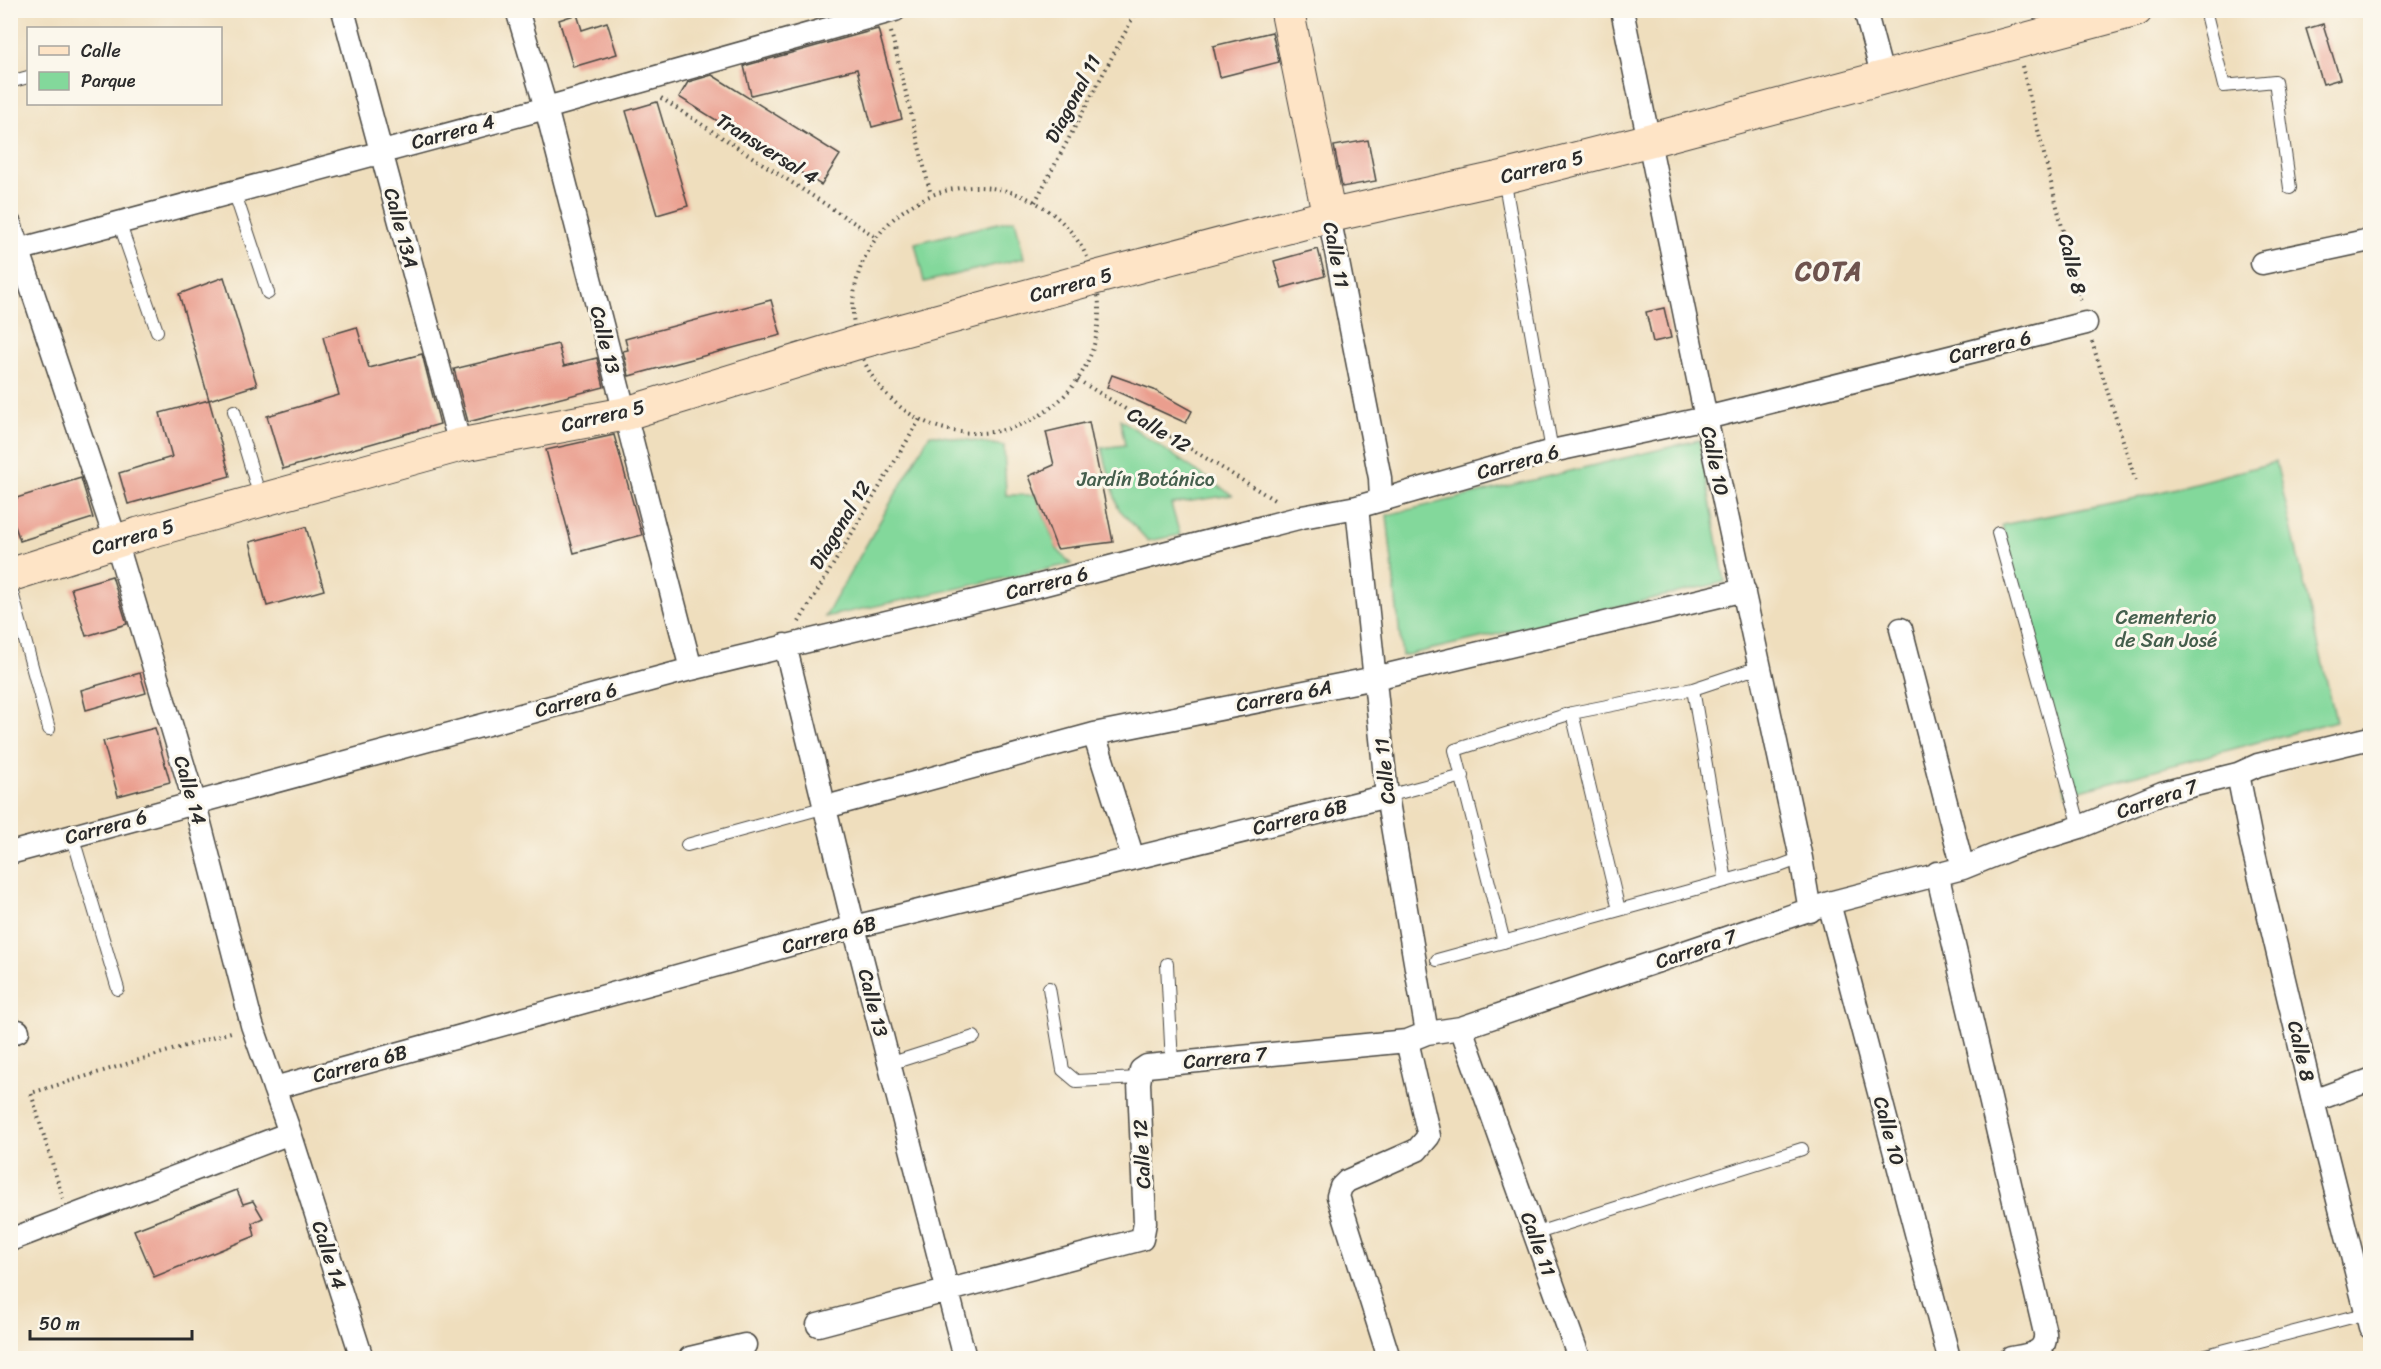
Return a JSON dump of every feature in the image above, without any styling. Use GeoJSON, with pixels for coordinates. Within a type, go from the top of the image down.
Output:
{"type":"FeatureCollection","features":[{"type":"Feature","properties":{"kind":"main road","name":"Calle 11"},"geometry":{"type":"LineString","coordinates":[[1287,10],[1329,216]]}},
{"type":"Feature","properties":{"kind":"main road","name":"Carrera 5"},"geometry":{"type":"LineString","coordinates":[[10,575],[116,541],[460,445],[624,414],[856,344],[1329,216],[1504,177],[1883,78],[2014,42],[2063,20],[2136,10]]}},
{"type":"Feature","properties":{"kind":"street","name":"Calle 13A"},"geometry":{"type":"LineString","coordinates":[[343,10],[460,445]]}},
{"type":"Feature","properties":{"kind":"street","name":"Calle 13"},"geometry":{"type":"LineString","coordinates":[[517,10],[546,108],[691,669]]}},
{"type":"Feature","properties":{"kind":"street","name":"Calle 10"},"geometry":{"type":"LineString","coordinates":[[1622,10],[1706,418],[1801,858],[1819,907],[1950,1359]]}},
{"type":"Feature","properties":{"kind":"street"},"geometry":{"type":"LineString","coordinates":[[1865,10],[1883,78]]}},
{"type":"Feature","properties":{"kind":"street","name":"Carrera 4"},"geometry":{"type":"LineString","coordinates":[[15,251],[546,108],[889,11]]}},
{"type":"Feature","properties":{"kind":"street","name":"Calle 11"},"geometry":{"type":"LineString","coordinates":[[1329,216],[1382,500]]}},
{"type":"Feature","properties":{"kind":"street","name":"Calle 14"},"geometry":{"type":"LineString","coordinates":[[10,224],[15,251],[116,541],[195,804],[252,1025],[290,1133],[362,1359]]}},
{"type":"Feature","properties":{"kind":"street"},"geometry":{"type":"LineString","coordinates":[[2262,262],[2370,240]]}},
{"type":"Feature","properties":{"kind":"street","name":"Carrera 6"},"geometry":{"type":"LineString","coordinates":[[10,853],[785,645],[1041,585],[1302,517],[1357,507],[1552,451],[1706,418],[2086,323]]}},
{"type":"Feature","properties":{"kind":"street","name":"Calle 11"},"geometry":{"type":"LineString","coordinates":[[1357,507],[1387,796],[1429,1136],[1417,1150],[1347,1181],[1338,1196],[1389,1359]]}},
{"type":"Feature","properties":{"kind":"street","name":"Carrera 6A"},"geometry":{"type":"LineString","coordinates":[[826,807],[1094,734],[1375,678],[1744,590]]}},
{"type":"Feature","properties":{"kind":"street"},"geometry":{"type":"LineString","coordinates":[[1901,628],[1963,868]]}},
{"type":"Feature","properties":{"kind":"street","name":"Calle 13"},"geometry":{"type":"LineString","coordinates":[[785,645],[854,927],[965,1359]]}},
{"type":"Feature","properties":{"kind":"street"},"geometry":{"type":"LineString","coordinates":[[1094,734],[1133,858]]}},
{"type":"Feature","properties":{"kind":"street","name":"Carrera 7"},"geometry":{"type":"LineString","coordinates":[[1141,1074],[1147,1066],[1417,1037],[1461,1028],[1819,907],[1937,873],[1963,868],[2015,847],[2080,828],[2162,793],[2238,774],[2258,765],[2370,738]]}},
{"type":"Feature","properties":{"kind":"street","name":"Calle 8"},"geometry":{"type":"LineString","coordinates":[[2238,774],[2252,845],[2313,1101],[2369,1319]]}},
{"type":"Feature","properties":{"kind":"street","name":"Carrera 6B"},"geometry":{"type":"LineString","coordinates":[[274,1088],[854,927],[1387,796]]}},
{"type":"Feature","properties":{"kind":"street"},"geometry":{"type":"LineString","coordinates":[[1937,873],[2045,1333],[2044,1344],[2038,1352],[2011,1359]]}},
{"type":"Feature","properties":{"kind":"street","name":"Calle 11"},"geometry":{"type":"LineString","coordinates":[[1461,1028],[1579,1359]]}},
{"type":"Feature","properties":{"kind":"street","name":"Calle 12"},"geometry":{"type":"LineString","coordinates":[[947,1292],[1142,1239],[1145,1223],[1141,1074]]}},
{"type":"Feature","properties":{"kind":"street"},"geometry":{"type":"LineString","coordinates":[[2313,1101],[2370,1080]]}},
{"type":"Feature","properties":{"kind":"street"},"geometry":{"type":"LineString","coordinates":[[10,1240],[290,1133]]}},
{"type":"Feature","properties":{"kind":"street"},"geometry":{"type":"LineString","coordinates":[[818,1325],[947,1292]]}},
{"type":"Feature","properties":{"kind":"street"},"geometry":{"type":"LineString","coordinates":[[690,1359],[744,1345]]}},
{"type":"Feature","properties":{"kind":"lane"},"geometry":{"type":"LineString","coordinates":[[2205,10],[2224,86],[2275,81],[2290,188]]}},
{"type":"Feature","properties":{"kind":"lane"},"geometry":{"type":"LineString","coordinates":[[10,82],[27,77]]}},
{"type":"Feature","properties":{"kind":"lane"},"geometry":{"type":"LineString","coordinates":[[1504,177],[1552,451]]}},
{"type":"Feature","properties":{"kind":"lane"},"geometry":{"type":"LineString","coordinates":[[234,191],[268,293]]}},
{"type":"Feature","properties":{"kind":"lane"},"geometry":{"type":"LineString","coordinates":[[119,222],[157,332]]}},
{"type":"Feature","properties":{"kind":"lane"},"geometry":{"type":"LineString","coordinates":[[234,411],[261,501]]}},
{"type":"Feature","properties":{"kind":"lane"},"geometry":{"type":"LineString","coordinates":[[1998,532],[2080,828]]}},
{"type":"Feature","properties":{"kind":"lane"},"geometry":{"type":"LineString","coordinates":[[10,585],[49,729]]}},
{"type":"Feature","properties":{"kind":"lane"},"geometry":{"type":"LineString","coordinates":[[1504,942],[1455,750],[1572,713],[1693,689],[1747,671],[1761,671]]}},
{"type":"Feature","properties":{"kind":"lane"},"geometry":{"type":"LineString","coordinates":[[1693,689],[1726,881]]}},
{"type":"Feature","properties":{"kind":"lane"},"geometry":{"type":"LineString","coordinates":[[1572,713],[1619,910]]}},
{"type":"Feature","properties":{"kind":"lane"},"geometry":{"type":"LineString","coordinates":[[1387,796],[1463,776]]}},
{"type":"Feature","properties":{"kind":"lane"},"geometry":{"type":"LineString","coordinates":[[687,845],[826,807]]}},
{"type":"Feature","properties":{"kind":"lane"},"geometry":{"type":"LineString","coordinates":[[72,835],[118,989]]}},
{"type":"Feature","properties":{"kind":"lane"},"geometry":{"type":"LineString","coordinates":[[1437,960],[1726,881],[1801,858]]}},
{"type":"Feature","properties":{"kind":"lane"},"geometry":{"type":"LineString","coordinates":[[1167,964],[1172,1064]]}},
{"type":"Feature","properties":{"kind":"lane"},"geometry":{"type":"LineString","coordinates":[[1049,988],[1063,1070],[1076,1081],[1141,1074]]}},
{"type":"Feature","properties":{"kind":"lane"},"geometry":{"type":"LineString","coordinates":[[889,1064],[974,1037]]}},
{"type":"Feature","properties":{"kind":"lane"},"geometry":{"type":"LineString","coordinates":[[1534,1234],[1802,1149]]}},
{"type":"Feature","properties":{"kind":"lane"},"geometry":{"type":"LineString","coordinates":[[2195,1359],[2352,1317],[2369,1319]]}},
{"type":"Feature","properties":{"kind":"path","name":"Diagonal 11"},"geometry":{"type":"LineString","coordinates":[[1035,202],[1137,10]]}},
{"type":"Feature","properties":{"kind":"path"},"geometry":{"type":"LineString","coordinates":[[889,11],[932,195]]}},
{"type":"Feature","properties":{"kind":"path","name":"Calle 8"},"geometry":{"type":"LineString","coordinates":[[2014,42],[2086,323],[2137,484]]}},
{"type":"Feature","properties":{"kind":"path","name":"Transversal 4"},"geometry":{"type":"LineString","coordinates":[[650,79],[663,101],[876,237]]}},
{"type":"Feature","properties":{"kind":"path","name":"Calle 12"},"geometry":{"type":"LineString","coordinates":[[1078,380],[1302,517]]}},
{"type":"Feature","properties":{"kind":"path","name":"Diagonal 12"},"geometry":{"type":"LineString","coordinates":[[785,645],[920,419]]}},
{"type":"Feature","properties":{"kind":"path"},"geometry":{"type":"LineString","coordinates":[[68,1216],[32,1094],[252,1025]]}},
{"type":"Feature","properties":{"kind":"green space"},"geometry":{"type":"Polygon","coordinates":[[[1015,219],[1024,258],[924,282],[915,243],[1015,219]]]}},
{"type":"Feature","properties":{"kind":"green space","name":"Jardín Botánico"},"geometry":{"type":"Polygon","coordinates":[[[1120,419],[1232,495],[1171,504],[1180,535],[1148,541],[1118,508],[1102,448],[1125,445],[1120,419]]]}},
{"type":"Feature","properties":{"kind":"green space"},"geometry":{"type":"Polygon","coordinates":[[[930,434],[1004,446],[1006,495],[1036,495],[1057,549],[1071,564],[825,617],[930,434]]]}},
{"type":"Feature","properties":{"kind":"green space"},"geometry":{"type":"Polygon","coordinates":[[[1699,440],[1725,582],[1402,656],[1387,515],[1699,440]]]}},
{"type":"Feature","properties":{"kind":"green space","name":"Cementerio de San José"},"geometry":{"type":"Polygon","coordinates":[[[2276,462],[2336,721],[2066,794],[2002,525],[2141,497],[2276,462]]]}},
{"type":"Feature","properties":{"kind":"building"},"geometry":{"type":"Polygon","coordinates":[[[577,14],[582,30],[607,22],[617,54],[573,67],[559,20],[577,14]]]}},
{"type":"Feature","properties":{"kind":"building"},"geometry":{"type":"Polygon","coordinates":[[[2323,24],[2340,79],[2323,84],[2306,29],[2323,24]]]}},
{"type":"Feature","properties":{"kind":"building"},"geometry":{"type":"Polygon","coordinates":[[[878,29],[902,119],[872,127],[857,69],[751,95],[744,66],[878,29]]]}},
{"type":"Feature","properties":{"kind":"building"},"geometry":{"type":"Polygon","coordinates":[[[1272,32],[1279,62],[1220,77],[1213,46],[1272,32]]]}},
{"type":"Feature","properties":{"kind":"building"},"geometry":{"type":"Polygon","coordinates":[[[712,75],[840,155],[821,185],[679,97],[688,82],[712,75]]]}},
{"type":"Feature","properties":{"kind":"building"},"geometry":{"type":"Polygon","coordinates":[[[657,102],[688,206],[657,215],[626,111],[657,102]]]}},
{"type":"Feature","properties":{"kind":"building"},"geometry":{"type":"Polygon","coordinates":[[[1368,140],[1376,181],[1342,187],[1334,146],[1368,140]]]}},
{"type":"Feature","properties":{"kind":"building"},"geometry":{"type":"Polygon","coordinates":[[[1318,249],[1325,276],[1282,288],[1274,261],[1318,249]]]}},
{"type":"Feature","properties":{"kind":"building"},"geometry":{"type":"Polygon","coordinates":[[[224,277],[257,385],[209,400],[179,294],[224,277]]]}},
{"type":"Feature","properties":{"kind":"building"},"geometry":{"type":"Polygon","coordinates":[[[771,300],[781,335],[629,376],[623,351],[628,350],[625,339],[771,300]]]}},
{"type":"Feature","properties":{"kind":"building"},"geometry":{"type":"Polygon","coordinates":[[[1664,308],[1671,338],[1653,342],[1646,312],[1664,308]]]}},
{"type":"Feature","properties":{"kind":"building"},"geometry":{"type":"Polygon","coordinates":[[[357,327],[369,368],[422,354],[440,424],[283,469],[267,416],[339,395],[323,337],[357,327]]]}},
{"type":"Feature","properties":{"kind":"building"},"geometry":{"type":"Polygon","coordinates":[[[558,344],[564,366],[597,358],[604,387],[468,422],[454,369],[558,344]]]}},
{"type":"Feature","properties":{"kind":"building"},"geometry":{"type":"Polygon","coordinates":[[[1112,375],[1154,390],[1192,411],[1186,423],[1107,387],[1112,375]]]}},
{"type":"Feature","properties":{"kind":"building"},"geometry":{"type":"Polygon","coordinates":[[[209,400],[230,476],[128,504],[119,473],[172,457],[160,413],[209,400]]]}},
{"type":"Feature","properties":{"kind":"building"},"geometry":{"type":"Polygon","coordinates":[[[1089,422],[1113,542],[1057,549],[1029,476],[1054,465],[1046,432],[1089,422]]]}},
{"type":"Feature","properties":{"kind":"building"},"geometry":{"type":"Polygon","coordinates":[[[614,435],[642,535],[574,553],[546,450],[614,435]]]}},
{"type":"Feature","properties":{"kind":"building"},"geometry":{"type":"Polygon","coordinates":[[[81,478],[93,518],[20,541],[10,511],[10,500],[81,478]]]}},
{"type":"Feature","properties":{"kind":"building"},"geometry":{"type":"Polygon","coordinates":[[[306,527],[324,590],[267,606],[250,542],[306,527]]]}},
{"type":"Feature","properties":{"kind":"building"},"geometry":{"type":"Polygon","coordinates":[[[112,576],[127,624],[86,636],[71,588],[112,576]]]}},
{"type":"Feature","properties":{"kind":"building"},"geometry":{"type":"Polygon","coordinates":[[[140,673],[146,693],[86,710],[81,690],[140,673]]]}},
{"type":"Feature","properties":{"kind":"building"},"geometry":{"type":"Polygon","coordinates":[[[155,728],[170,782],[118,796],[103,741],[155,728]]]}},
{"type":"Feature","properties":{"kind":"building"},"geometry":{"type":"Polygon","coordinates":[[[237,1190],[243,1204],[253,1201],[263,1218],[252,1223],[255,1236],[154,1277],[134,1230],[237,1190]]]}},
{"type":"Feature","properties":{"kind":"district","name":"COTA"},"geometry":{"type":"Point","coordinates":[1829,271]}}]}
